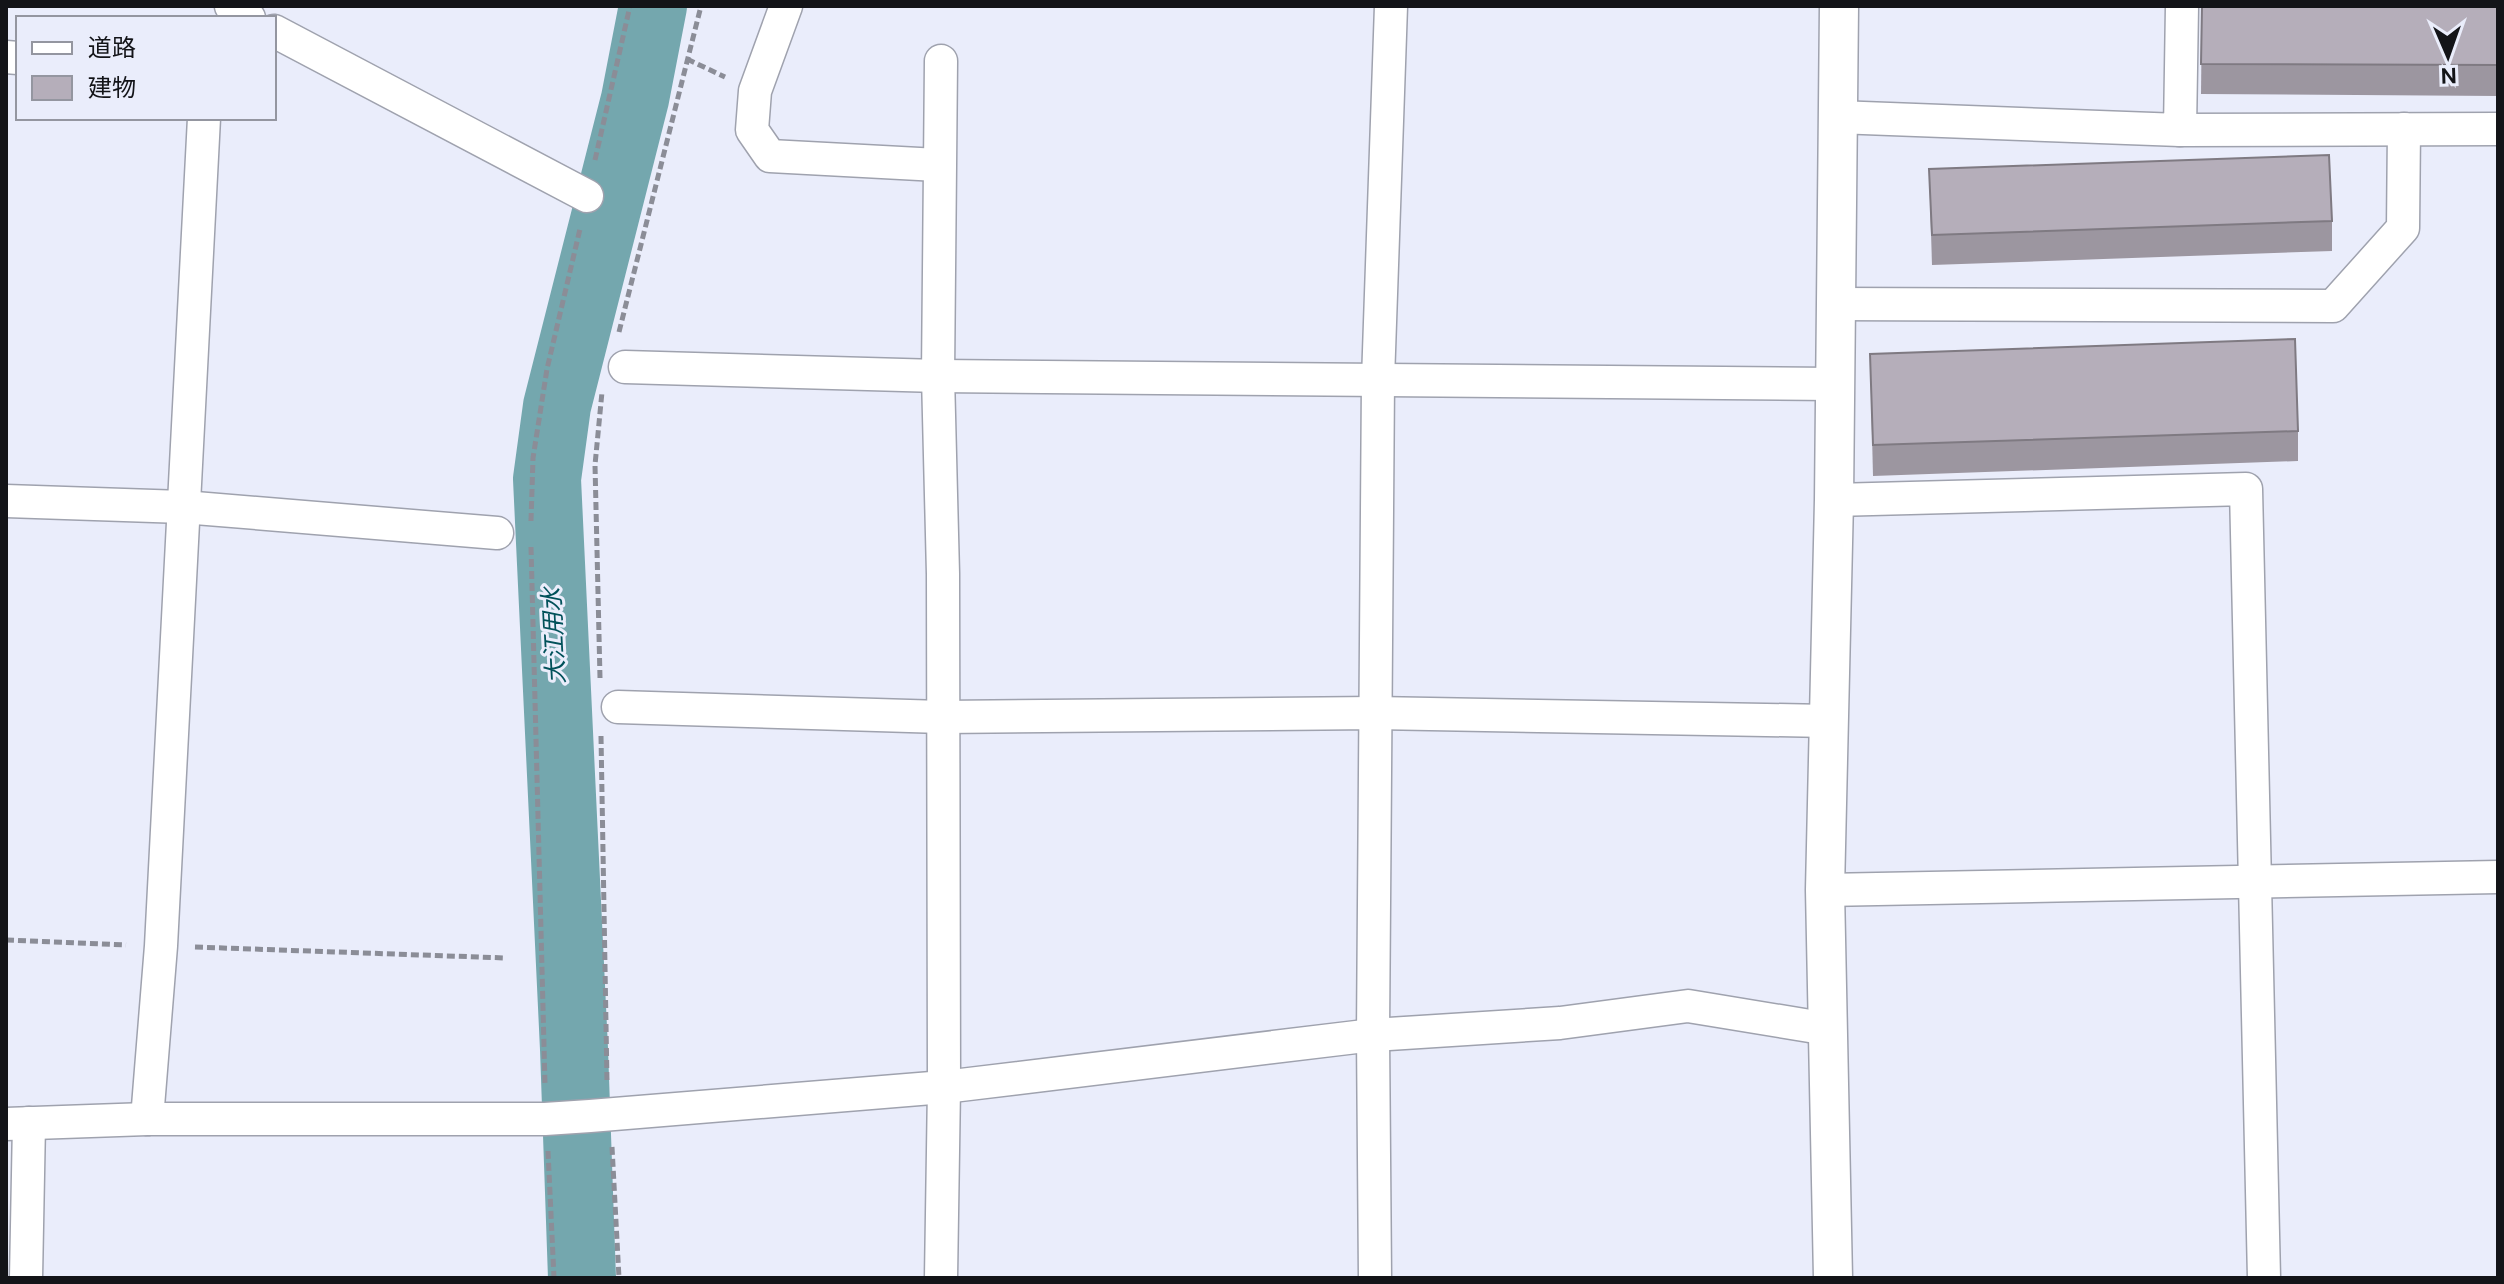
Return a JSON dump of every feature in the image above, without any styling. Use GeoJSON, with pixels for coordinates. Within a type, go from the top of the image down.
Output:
{"type":"FeatureCollection","features":[{"type":"Feature","properties":{"kind":"street"},"geometry":{"type":"LineString","coordinates":[[786,6],[755,91],[752,130],[770,156],[938,165]]}},
{"type":"Feature","properties":{"kind":"street"},"geometry":{"type":"LineString","coordinates":[[1375,1278],[1373,1035],[1378,380],[1391,6]]}},
{"type":"Feature","properties":{"kind":"street"},"geometry":{"type":"LineString","coordinates":[[1833,1278],[1825,890],[1834,500],[1839,6]]}},
{"type":"Feature","properties":{"kind":"street"},"geometry":{"type":"LineString","coordinates":[[2180,130],[2182,6]]}},
{"type":"Feature","properties":{"kind":"street"},"geometry":{"type":"LineString","coordinates":[[276,32],[587,196]]}},
{"type":"Feature","properties":{"kind":"street"},"geometry":{"type":"LineString","coordinates":[[941,61],[938,165],[938,376],[943,574],[944,1087],[941,1278]]}},
{"type":"Feature","properties":{"kind":"street"},"geometry":{"type":"LineString","coordinates":[[1837,117],[2180,130],[2498,129]]}},
{"type":"Feature","properties":{"kind":"street"},"geometry":{"type":"LineString","coordinates":[[147,1119],[161,946],[204,120]]}},
{"type":"Feature","properties":{"kind":"street"},"geometry":{"type":"LineString","coordinates":[[1835,304],[2333,306],[2403,228],[2404,129]]}},
{"type":"Feature","properties":{"kind":"street"},"geometry":{"type":"LineString","coordinates":[[616,373],[1833,384]]}},
{"type":"Feature","properties":{"kind":"street"},"geometry":{"type":"LineString","coordinates":[[1834,500],[2246,489],[2264,1278]]}},
{"type":"Feature","properties":{"kind":"street"},"geometry":{"type":"LineString","coordinates":[[6,501],[183,507],[497,533]]}},
{"type":"Feature","properties":{"kind":"street"},"geometry":{"type":"LineString","coordinates":[[606,707],[942,717],[1375,713],[1828,721]]}},
{"type":"Feature","properties":{"kind":"street"},"geometry":{"type":"LineString","coordinates":[[1825,890],[2498,877]]}},
{"type":"Feature","properties":{"kind":"street"},"geometry":{"type":"LineString","coordinates":[[26,1278],[18,1124],[147,1119],[549,1119],[944,1087],[1373,1035],[1560,1023],[1688,1006],[1828,1029]]}},
{"type":"Feature","properties":{"kind":"path"},"geometry":{"type":"LineString","coordinates":[[554,1278],[531,535],[533,458],[547,369],[630,6]]}},
{"type":"Feature","properties":{"kind":"path"},"geometry":{"type":"LineString","coordinates":[[619,335],[701,6]]}},
{"type":"Feature","properties":{"kind":"path"},"geometry":{"type":"LineString","coordinates":[[616,373],[602,394],[595,465],[606,707],[599,1115],[613,1154],[619,1278]]}},
{"type":"Feature","properties":{"kind":"path"},"geometry":{"type":"LineString","coordinates":[[6,940],[506,958]]}},
{"type":"Feature","properties":{"kind":"building"},"geometry":{"type":"Polygon","coordinates":[[[2202,6],[2498,6],[2498,65],[2201,64],[2202,6]]]}},
{"type":"Feature","properties":{"kind":"building"},"geometry":{"type":"Polygon","coordinates":[[[2329,155],[2332,221],[1932,235],[1929,169],[2329,155]]]}},
{"type":"Feature","properties":{"kind":"building"},"geometry":{"type":"Polygon","coordinates":[[[2295,339],[2298,431],[1873,445],[1870,354],[2295,339]]]}},
{"type":"Feature","properties":{"kind":"waterway","name":"大江用水"},"geometry":{"type":"LineString","coordinates":[[582,1278],[547,479],[557,406],[635,99],[653,6]]}}]}
